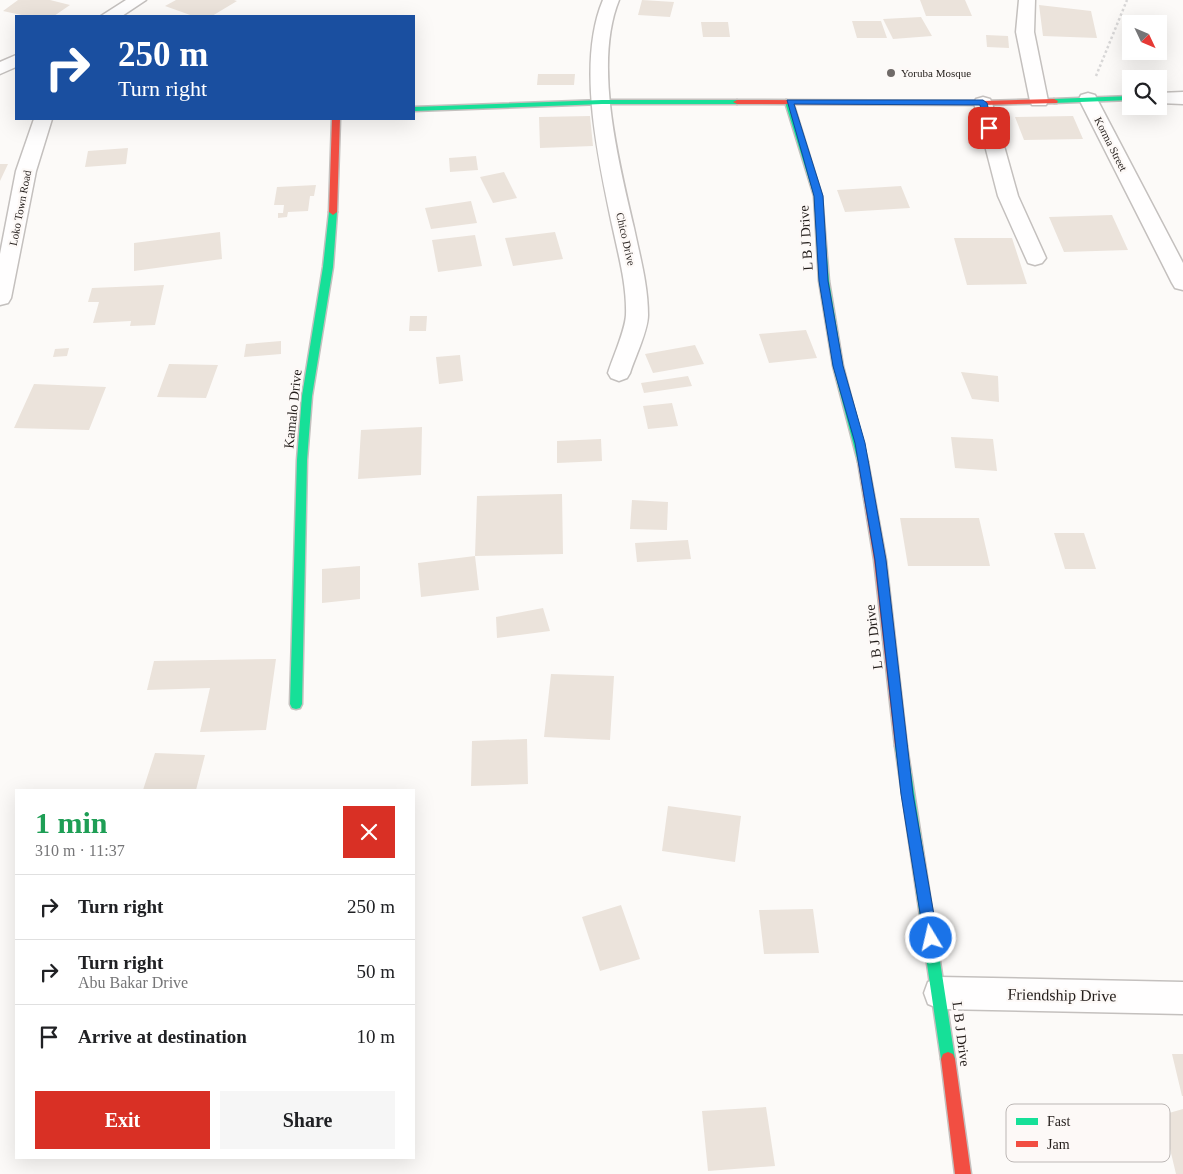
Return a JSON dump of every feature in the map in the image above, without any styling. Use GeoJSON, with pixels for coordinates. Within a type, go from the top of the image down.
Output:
{"type":"FeatureCollection","features":[{"type":"Feature","properties":{"kind":"street"},"geometry":{"type":"LineString","coordinates":[[112,15],[138,0]]}},
{"type":"Feature","properties":{"kind":"street","name":"Chico Drive"},"geometry":{"type":"LineString","coordinates":[[610,0],[598,55],[598,76],[613,181],[635,281],[638,317],[619,373]]}},
{"type":"Feature","properties":{"kind":"street"},"geometry":{"type":"LineString","coordinates":[[1027,0],[1025,32],[1039,101]]}},
{"type":"Feature","properties":{"kind":"street"},"geometry":{"type":"LineString","coordinates":[[0,69],[15,61]]}},
{"type":"Feature","properties":{"kind":"street"},"geometry":{"type":"LineString","coordinates":[[415,109],[602,102],[983,103],[1122,98]]}},
{"type":"Feature","properties":{"kind":"street"},"geometry":{"type":"LineString","coordinates":[[1167,98],[1183,98]]}},
{"type":"Feature","properties":{"kind":"street","name":"Korma Street"},"geometry":{"type":"LineString","coordinates":[[1088,99],[1183,283]]}},
{"type":"Feature","properties":{"kind":"street","name":"L B J Drive"},"geometry":{"type":"LineString","coordinates":[[789,102],[818,196],[824,281],[838,366],[860,443],[880,560],[907,794],[940,993],[963,1174]]}},
{"type":"Feature","properties":{"kind":"street"},"geometry":{"type":"LineString","coordinates":[[983,103],[1008,196],[1035,258]]}},
{"type":"Feature","properties":{"kind":"street","name":"Loko Town Road"},"geometry":{"type":"LineString","coordinates":[[0,298],[26,171],[43,120]]}},
{"type":"Feature","properties":{"kind":"street","name":"Kamalo Drive"},"geometry":{"type":"LineString","coordinates":[[296,704],[303,451],[307,396],[328,267],[335,190],[336,120]]}},
{"type":"Feature","properties":{"kind":"street","name":"Friendship Drive"},"geometry":{"type":"LineString","coordinates":[[940,993],[1183,998]]}},
{"type":"Feature","properties":{"kind":"path"},"geometry":{"type":"LineString","coordinates":[[1088,99],[1104,54],[1127,0]]}},
{"type":"Feature","properties":{"kind":"building"},"geometry":{"type":"Polygon","coordinates":[[[18,0],[50,0],[70,5],[55,15],[21,15],[3,11],[18,0]]]}},
{"type":"Feature","properties":{"kind":"building"},"geometry":{"type":"Polygon","coordinates":[[[176,0],[237,1],[214,15],[190,15],[165,6],[176,0]]]}},
{"type":"Feature","properties":{"kind":"building"},"geometry":{"type":"Polygon","coordinates":[[[642,0],[674,2],[670,17],[638,15],[642,0]]]}},
{"type":"Feature","properties":{"kind":"building"},"geometry":{"type":"Polygon","coordinates":[[[920,0],[965,0],[972,16],[926,16],[920,0]]]}},
{"type":"Feature","properties":{"kind":"building"},"geometry":{"type":"Polygon","coordinates":[[[1039,5],[1091,11],[1097,38],[1043,36],[1039,5]]]}},
{"type":"Feature","properties":{"kind":"building"},"geometry":{"type":"Polygon","coordinates":[[[921,17],[932,36],[893,39],[883,19],[921,17]]]}},
{"type":"Feature","properties":{"kind":"building"},"geometry":{"type":"Polygon","coordinates":[[[852,21],[881,21],[887,38],[857,38],[852,21]]]}},
{"type":"Feature","properties":{"kind":"building"},"geometry":{"type":"Polygon","coordinates":[[[701,22],[728,22],[730,37],[703,37],[701,22]]]}},
{"type":"Feature","properties":{"kind":"building"},"geometry":{"type":"Polygon","coordinates":[[[986,35],[1008,36],[1009,48],[987,47],[986,35]]]}},
{"type":"Feature","properties":{"kind":"building"},"geometry":{"type":"Polygon","coordinates":[[[538,74],[575,74],[574,85],[537,85],[538,74]]]}},
{"type":"Feature","properties":{"kind":"building"},"geometry":{"type":"Polygon","coordinates":[[[590,116],[593,146],[540,148],[539,117],[590,116]]]}},
{"type":"Feature","properties":{"kind":"building"},"geometry":{"type":"Polygon","coordinates":[[[1073,116],[1083,139],[1024,140],[1015,117],[1073,116]]]}},
{"type":"Feature","properties":{"kind":"building"},"geometry":{"type":"Polygon","coordinates":[[[128,148],[126,164],[85,167],[88,151],[128,148]]]}},
{"type":"Feature","properties":{"kind":"building"},"geometry":{"type":"Polygon","coordinates":[[[476,156],[478,170],[450,172],[449,158],[476,156]]]}},
{"type":"Feature","properties":{"kind":"building"},"geometry":{"type":"Polygon","coordinates":[[[0,164],[8,164],[0,181],[0,164]]]}},
{"type":"Feature","properties":{"kind":"building"},"geometry":{"type":"Polygon","coordinates":[[[504,172],[517,198],[493,203],[480,177],[504,172]]]}},
{"type":"Feature","properties":{"kind":"building"},"geometry":{"type":"Polygon","coordinates":[[[316,185],[314,196],[310,196],[308,211],[288,212],[287,217],[278,218],[278,213],[283,213],[284,205],[274,205],[277,187],[316,185]]]}},
{"type":"Feature","properties":{"kind":"building"},"geometry":{"type":"Polygon","coordinates":[[[901,186],[910,208],[845,212],[837,190],[901,186]]]}},
{"type":"Feature","properties":{"kind":"building"},"geometry":{"type":"Polygon","coordinates":[[[471,201],[477,223],[431,229],[425,208],[471,201]]]}},
{"type":"Feature","properties":{"kind":"building"},"geometry":{"type":"Polygon","coordinates":[[[1112,215],[1128,250],[1064,252],[1049,217],[1112,215]]]}},
{"type":"Feature","properties":{"kind":"building"},"geometry":{"type":"Polygon","coordinates":[[[220,232],[222,259],[134,271],[134,243],[220,232]]]}},
{"type":"Feature","properties":{"kind":"building"},"geometry":{"type":"Polygon","coordinates":[[[555,232],[563,259],[513,266],[505,238],[555,232]]]}},
{"type":"Feature","properties":{"kind":"building"},"geometry":{"type":"Polygon","coordinates":[[[475,235],[482,266],[438,272],[432,240],[475,235]]]}},
{"type":"Feature","properties":{"kind":"building"},"geometry":{"type":"Polygon","coordinates":[[[954,238],[1012,238],[1027,284],[967,285],[954,238]]]}},
{"type":"Feature","properties":{"kind":"building"},"geometry":{"type":"Polygon","coordinates":[[[164,285],[155,325],[130,326],[131,321],[93,323],[99,302],[88,302],[92,288],[164,285]]]}},
{"type":"Feature","properties":{"kind":"building"},"geometry":{"type":"Polygon","coordinates":[[[410,316],[427,316],[426,331],[409,331],[410,316]]]}},
{"type":"Feature","properties":{"kind":"building"},"geometry":{"type":"Polygon","coordinates":[[[806,330],[817,358],[769,363],[759,334],[806,330]]]}},
{"type":"Feature","properties":{"kind":"building"},"geometry":{"type":"Polygon","coordinates":[[[281,341],[281,354],[244,357],[246,344],[281,341]]]}},
{"type":"Feature","properties":{"kind":"building"},"geometry":{"type":"Polygon","coordinates":[[[695,345],[704,364],[653,373],[645,354],[695,345]]]}},
{"type":"Feature","properties":{"kind":"building"},"geometry":{"type":"Polygon","coordinates":[[[69,348],[67,356],[53,357],[55,349],[69,348]]]}},
{"type":"Feature","properties":{"kind":"building"},"geometry":{"type":"Polygon","coordinates":[[[460,355],[463,381],[439,384],[436,357],[460,355]]]}},
{"type":"Feature","properties":{"kind":"building"},"geometry":{"type":"Polygon","coordinates":[[[169,364],[218,365],[206,398],[157,397],[169,364]]]}},
{"type":"Feature","properties":{"kind":"building"},"geometry":{"type":"Polygon","coordinates":[[[961,372],[998,376],[999,402],[972,399],[961,372]]]}},
{"type":"Feature","properties":{"kind":"building"},"geometry":{"type":"Polygon","coordinates":[[[688,376],[692,386],[644,393],[641,383],[688,376]]]}},
{"type":"Feature","properties":{"kind":"building"},"geometry":{"type":"Polygon","coordinates":[[[34,384],[106,387],[89,430],[14,428],[34,384]]]}},
{"type":"Feature","properties":{"kind":"building"},"geometry":{"type":"Polygon","coordinates":[[[672,403],[678,426],[648,429],[643,406],[672,403]]]}},
{"type":"Feature","properties":{"kind":"building"},"geometry":{"type":"Polygon","coordinates":[[[422,427],[421,475],[358,479],[361,430],[422,427]]]}},
{"type":"Feature","properties":{"kind":"building"},"geometry":{"type":"Polygon","coordinates":[[[951,437],[993,439],[997,471],[955,468],[951,437]]]}},
{"type":"Feature","properties":{"kind":"building"},"geometry":{"type":"Polygon","coordinates":[[[601,439],[602,461],[557,463],[557,441],[601,439]]]}},
{"type":"Feature","properties":{"kind":"building"},"geometry":{"type":"Polygon","coordinates":[[[562,494],[563,554],[475,556],[477,496],[562,494]]]}},
{"type":"Feature","properties":{"kind":"building"},"geometry":{"type":"Polygon","coordinates":[[[632,500],[668,502],[667,530],[630,529],[632,500]]]}},
{"type":"Feature","properties":{"kind":"building"},"geometry":{"type":"Polygon","coordinates":[[[900,518],[979,518],[990,566],[908,566],[900,518]]]}},
{"type":"Feature","properties":{"kind":"building"},"geometry":{"type":"Polygon","coordinates":[[[1054,533],[1084,533],[1096,569],[1065,569],[1054,533]]]}},
{"type":"Feature","properties":{"kind":"building"},"geometry":{"type":"Polygon","coordinates":[[[688,540],[691,559],[637,562],[635,543],[688,540]]]}},
{"type":"Feature","properties":{"kind":"building"},"geometry":{"type":"Polygon","coordinates":[[[475,556],[479,590],[421,597],[418,563],[475,556]]]}},
{"type":"Feature","properties":{"kind":"building"},"geometry":{"type":"Polygon","coordinates":[[[360,566],[360,599],[322,603],[322,569],[360,566]]]}},
{"type":"Feature","properties":{"kind":"building"},"geometry":{"type":"Polygon","coordinates":[[[543,608],[550,631],[497,638],[496,617],[543,608]]]}},
{"type":"Feature","properties":{"kind":"building"},"geometry":{"type":"Polygon","coordinates":[[[276,659],[266,730],[200,732],[210,688],[147,690],[154,661],[276,659]]]}},
{"type":"Feature","properties":{"kind":"building"},"geometry":{"type":"Polygon","coordinates":[[[551,674],[614,676],[610,740],[544,737],[551,674]]]}},
{"type":"Feature","properties":{"kind":"building"},"geometry":{"type":"Polygon","coordinates":[[[527,739],[528,784],[471,786],[472,741],[527,739]]]}},
{"type":"Feature","properties":{"kind":"building"},"geometry":{"type":"Polygon","coordinates":[[[155,753],[205,755],[196,789],[143,789],[155,753]]]}},
{"type":"Feature","properties":{"kind":"building"},"geometry":{"type":"Polygon","coordinates":[[[668,806],[741,816],[735,862],[662,851],[668,806]]]}},
{"type":"Feature","properties":{"kind":"building"},"geometry":{"type":"Polygon","coordinates":[[[621,905],[640,959],[600,971],[582,917],[621,905]]]}},
{"type":"Feature","properties":{"kind":"building"},"geometry":{"type":"Polygon","coordinates":[[[813,909],[819,953],[764,954],[759,910],[813,909]]]}},
{"type":"Feature","properties":{"kind":"building"},"geometry":{"type":"Polygon","coordinates":[[[1172,1054],[1183,1054],[1183,1096],[1182,1096],[1172,1054]]]}},
{"type":"Feature","properties":{"kind":"building"},"geometry":{"type":"Polygon","coordinates":[[[766,1107],[775,1166],[708,1171],[702,1111],[766,1107]]]}},
{"type":"Feature","properties":{"kind":"building"},"geometry":{"type":"Polygon","coordinates":[[[1183,1109],[1183,1174],[1176,1174],[1170,1149],[1170,1113],[1183,1109]]]}},
{"type":"Feature","properties":{"kind":"traffic: fast"},"geometry":{"type":"LineString","coordinates":[[1054,101],[1122,98]]}},
{"type":"Feature","properties":{"kind":"traffic: fast"},"geometry":{"type":"LineString","coordinates":[[415,109],[602,102],[737,102]]}},
{"type":"Feature","properties":{"kind":"traffic: fast"},"geometry":{"type":"LineString","coordinates":[[789,102],[818,196],[824,281],[838,366],[863,462]]}},
{"type":"Feature","properties":{"kind":"traffic: fast"},"geometry":{"type":"LineString","coordinates":[[296,704],[302,460],[307,396],[328,267],[333,212]]}},
{"type":"Feature","properties":{"kind":"traffic: fast"},"geometry":{"type":"LineString","coordinates":[[901,746],[948,1059]]}},
{"type":"Feature","properties":{"kind":"traffic: jam"},"geometry":{"type":"LineString","coordinates":[[737,102],[983,103],[1054,101]]}},
{"type":"Feature","properties":{"kind":"traffic: jam"},"geometry":{"type":"LineString","coordinates":[[333,212],[336,120]]}},
{"type":"Feature","properties":{"kind":"traffic: jam"},"geometry":{"type":"LineString","coordinates":[[863,462],[880,560],[901,746]]}},
{"type":"Feature","properties":{"kind":"traffic: jam"},"geometry":{"type":"LineString","coordinates":[[948,1059],[963,1174]]}},
{"type":"Feature","properties":{"kind":"place","name":"Yoruba Mosque"},"geometry":{"type":"Point","coordinates":[891,73]}},
{"type":"Feature","properties":{"kind":"route"},"geometry":{"type":"LineString","coordinates":[[931,938],[907,794],[880,560],[860,443],[838,366],[824,281],[818,196],[789,102],[894,101],[983,103],[989,128]]}}]}
